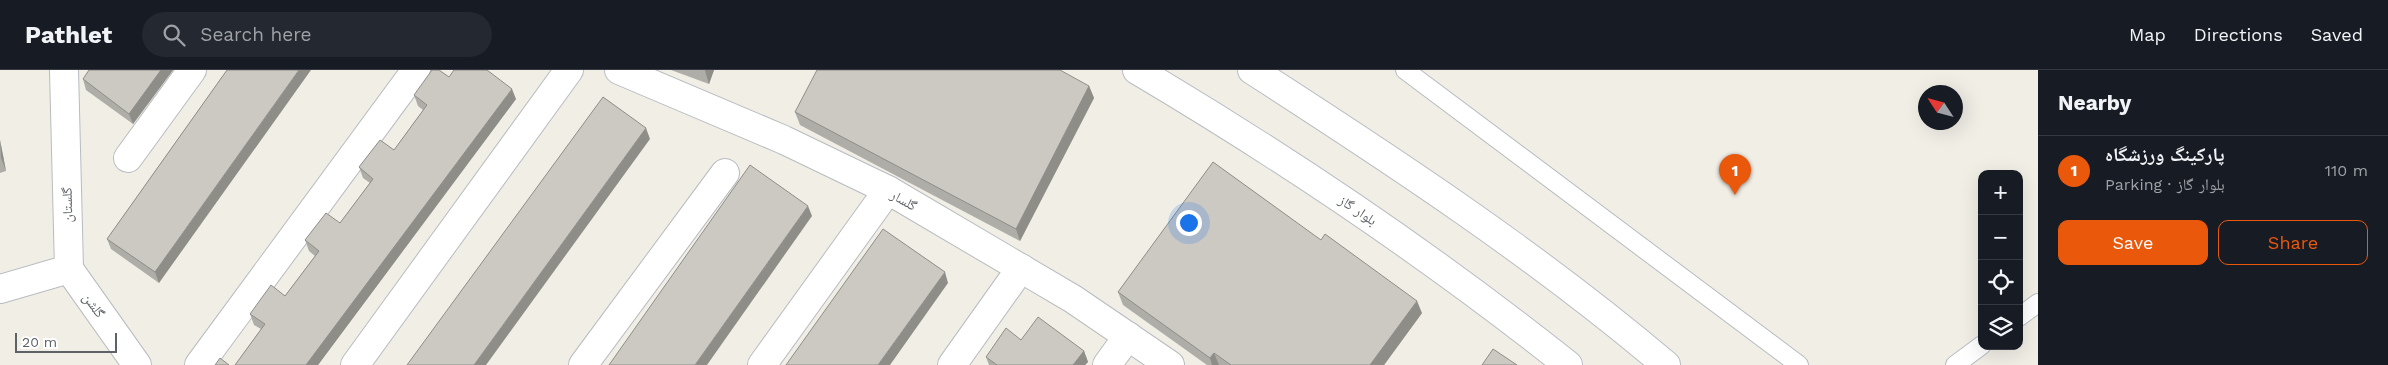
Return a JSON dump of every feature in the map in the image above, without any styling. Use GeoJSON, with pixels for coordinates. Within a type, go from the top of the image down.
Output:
{"type":"FeatureCollection","features":[{"type":"Feature","properties":{"kind":"street","name":"گلستان"},"geometry":{"type":"LineString","coordinates":[[64,70],[69,269]]}},
{"type":"Feature","properties":{"kind":"street"},"geometry":{"type":"LineString","coordinates":[[128,158],[192,70]]}},
{"type":"Feature","properties":{"kind":"street"},"geometry":{"type":"LineString","coordinates":[[199,365],[416,70]]}},
{"type":"Feature","properties":{"kind":"street"},"geometry":{"type":"LineString","coordinates":[[355,365],[569,70]]}},
{"type":"Feature","properties":{"kind":"street","name":"گلسار"},"geometry":{"type":"LineString","coordinates":[[619,70],[784,140],[888,190],[1073,299],[1170,365]]}},
{"type":"Feature","properties":{"kind":"street","name":"بلوار گاز"},"geometry":{"type":"LineString","coordinates":[[1137,70],[1301,171],[1350,204],[1440,266],[1568,365]]}},
{"type":"Feature","properties":{"kind":"street"},"geometry":{"type":"LineString","coordinates":[[1252,70],[1433,188],[1530,256],[1666,365]]}},
{"type":"Feature","properties":{"kind":"street"},"geometry":{"type":"LineString","coordinates":[[583,365],[725,173]]}},
{"type":"Feature","properties":{"kind":"street"},"geometry":{"type":"LineString","coordinates":[[762,365],[888,190]]}},
{"type":"Feature","properties":{"kind":"street"},"geometry":{"type":"LineString","coordinates":[[952,365],[1021,268]]}},
{"type":"Feature","properties":{"kind":"street"},"geometry":{"type":"LineString","coordinates":[[0,289],[69,269]]}},
{"type":"Feature","properties":{"kind":"street","name":"گلشن"},"geometry":{"type":"LineString","coordinates":[[69,269],[137,365]]}},
{"type":"Feature","properties":{"kind":"street"},"geometry":{"type":"LineString","coordinates":[[1107,365],[1128,336]]}},
{"type":"Feature","properties":{"kind":"lane"},"geometry":{"type":"LineString","coordinates":[[1405,70],[1799,365]]}},
{"type":"Feature","properties":{"kind":"lane"},"geometry":{"type":"LineString","coordinates":[[2023,314],[2038,303]]}},
{"type":"Feature","properties":{"kind":"lane"},"geometry":{"type":"LineString","coordinates":[[1955,365],[1978,348]]}},
{"type":"Feature","properties":{"kind":"building"},"geometry":{"type":"Polygon","coordinates":[[[89,70],[161,70],[129,114],[83,79],[89,70]]]}},
{"type":"Feature","properties":{"kind":"building"},"geometry":{"type":"Polygon","coordinates":[[[227,70],[299,70],[155,272],[107,239],[227,70]]]}},
{"type":"Feature","properties":{"kind":"building"},"geometry":{"type":"Polygon","coordinates":[[[432,70],[439,70],[449,77],[454,70],[487,70],[512,89],[306,365],[235,365],[265,324],[250,314],[271,285],[285,296],[319,251],[305,240],[326,213],[340,223],[373,179],[359,167],[380,140],[394,150],[427,105],[414,95],[432,70]]]}},
{"type":"Feature","properties":{"kind":"building"},"geometry":{"type":"Polygon","coordinates":[[[817,70],[1060,70],[1089,86],[1016,229],[795,112],[817,70]]]}},
{"type":"Feature","properties":{"kind":"building"},"geometry":{"type":"Polygon","coordinates":[[[603,97],[646,128],[474,365],[407,365],[603,97]]]}},
{"type":"Feature","properties":{"kind":"building"},"geometry":{"type":"Polygon","coordinates":[[[1213,162],[1321,240],[1325,234],[1417,301],[1370,365],[1231,365],[1214,353],[1210,358],[1118,292],[1213,162]]]}},
{"type":"Feature","properties":{"kind":"building"},"geometry":{"type":"Polygon","coordinates":[[[750,165],[808,206],[695,365],[609,365],[750,165]]]}},
{"type":"Feature","properties":{"kind":"building"},"geometry":{"type":"Polygon","coordinates":[[[883,229],[945,272],[878,365],[786,365],[883,229]]]}},
{"type":"Feature","properties":{"kind":"building"},"geometry":{"type":"Polygon","coordinates":[[[1038,317],[1084,351],[1073,365],[997,365],[986,357],[1006,328],[1021,340],[1038,317]]]}},
{"type":"Feature","properties":{"kind":"building"},"geometry":{"type":"Polygon","coordinates":[[[1493,349],[1517,365],[1482,365],[1493,349]]]}},
{"type":"Feature","properties":{"kind":"building"},"geometry":{"type":"Polygon","coordinates":[[[220,358],[229,365],[215,365],[220,358]]]}},
{"type":"Feature","properties":{"kind":"place","name":"پارکینگ ورزشگاه"},"geometry":{"type":"Point","coordinates":[1735,195]}}]}
